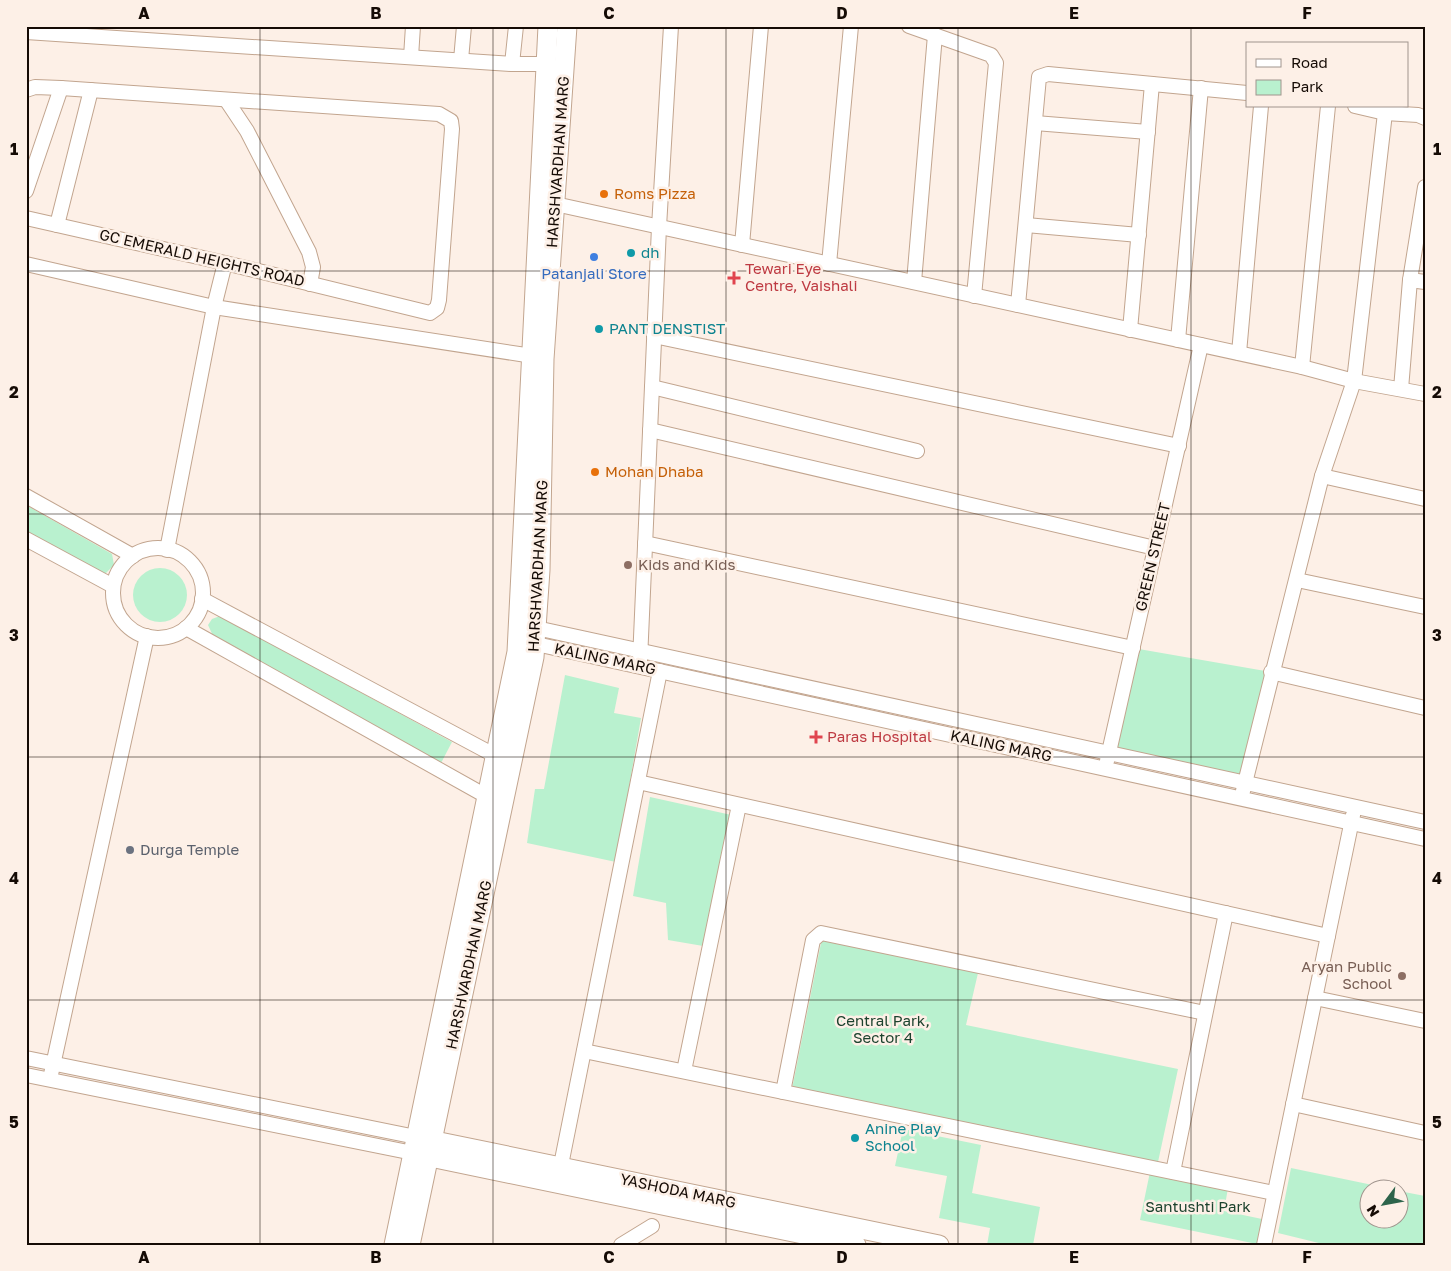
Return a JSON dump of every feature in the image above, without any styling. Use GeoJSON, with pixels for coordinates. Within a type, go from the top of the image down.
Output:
{"type":"FeatureCollection","features":[{"type":"Feature","properties":{"kind":"street"},"geometry":{"type":"LineString","coordinates":[[411,57],[412,26]]}},
{"type":"Feature","properties":{"kind":"street"},"geometry":{"type":"LineString","coordinates":[[461,60],[464,26]]}},
{"type":"Feature","properties":{"kind":"street"},"geometry":{"type":"LineString","coordinates":[[512,64],[516,26]]}},
{"type":"Feature","properties":{"kind":"street","name":"HARSHVARDHAN MARG"},"geometry":{"type":"LineString","coordinates":[[410,1245],[423,1147],[486,796],[494,755],[527,634],[540,570],[538,357],[548,26]]}},
{"type":"Feature","properties":{"kind":"street","name":"HARSHVARDHAN MARG"},"geometry":{"type":"LineString","coordinates":[[538,357],[555,204],[567,26]]}},
{"type":"Feature","properties":{"kind":"street"},"geometry":{"type":"LineString","coordinates":[[640,667],[659,227],[671,26]]}},
{"type":"Feature","properties":{"kind":"street"},"geometry":{"type":"LineString","coordinates":[[742,245],[761,26]]}},
{"type":"Feature","properties":{"kind":"street"},"geometry":{"type":"LineString","coordinates":[[829,264],[851,26]]}},
{"type":"Feature","properties":{"kind":"street"},"geometry":{"type":"LineString","coordinates":[[909,26],[991,55],[996,63],[974,296]]}},
{"type":"Feature","properties":{"kind":"street"},"geometry":{"type":"LineString","coordinates":[[26,32],[512,64],[546,64]]}},
{"type":"Feature","properties":{"kind":"street"},"geometry":{"type":"LineString","coordinates":[[914,282],[935,35]]}},
{"type":"Feature","properties":{"kind":"street"},"geometry":{"type":"LineString","coordinates":[[1018,305],[1038,80],[1043,74],[1246,93]]}},
{"type":"Feature","properties":{"kind":"street"},"geometry":{"type":"LineString","coordinates":[[1130,330],[1152,84]]}},
{"type":"Feature","properties":{"kind":"street"},"geometry":{"type":"LineString","coordinates":[[26,90],[35,87],[61,88],[227,101],[439,114],[451,121],[452,129],[437,308],[430,313],[422,312],[310,284]]}},
{"type":"Feature","properties":{"kind":"street"},"geometry":{"type":"LineString","coordinates":[[26,191],[61,88]]}},
{"type":"Feature","properties":{"kind":"street"},"geometry":{"type":"LineString","coordinates":[[1178,340],[1201,88]]}},
{"type":"Feature","properties":{"kind":"street"},"geometry":{"type":"LineString","coordinates":[[58,225],[91,90]]}},
{"type":"Feature","properties":{"kind":"street","name":"GC EMERALD HEIGHTS ROAD"},"geometry":{"type":"LineString","coordinates":[[26,218],[310,284],[313,267],[310,252],[247,130],[227,101]]}},
{"type":"Feature","properties":{"kind":"street"},"geometry":{"type":"LineString","coordinates":[[1239,354],[1261,108]]}},
{"type":"Feature","properties":{"kind":"street"},"geometry":{"type":"LineString","coordinates":[[1302,367],[1328,108]]}},
{"type":"Feature","properties":{"kind":"street"},"geometry":{"type":"LineString","coordinates":[[1364,108],[1385,113],[1418,115],[1425,118]]}},
{"type":"Feature","properties":{"kind":"street"},"geometry":{"type":"LineString","coordinates":[[1242,799],[1271,672],[1297,580],[1322,476],[1354,380],[1385,113]]}},
{"type":"Feature","properties":{"kind":"street"},"geometry":{"type":"LineString","coordinates":[[1035,123],[1148,132]]}},
{"type":"Feature","properties":{"kind":"street"},"geometry":{"type":"LineString","coordinates":[[1402,389],[1410,280],[1425,188]]}},
{"type":"Feature","properties":{"kind":"street"},"geometry":{"type":"LineString","coordinates":[[555,204],[1425,394]]}},
{"type":"Feature","properties":{"kind":"street"},"geometry":{"type":"LineString","coordinates":[[1026,225],[1139,235]]}},
{"type":"Feature","properties":{"kind":"street"},"geometry":{"type":"LineString","coordinates":[[167,550],[214,307],[225,263]]}},
{"type":"Feature","properties":{"kind":"street"},"geometry":{"type":"LineString","coordinates":[[26,264],[214,307],[538,357]]}},
{"type":"Feature","properties":{"kind":"street"},"geometry":{"type":"LineString","coordinates":[[1410,280],[1425,282]]}},
{"type":"Feature","properties":{"kind":"street"},"geometry":{"type":"LineString","coordinates":[[654,336],[1179,446]]}},
{"type":"Feature","properties":{"kind":"street","name":"GREEN STREET"},"geometry":{"type":"LineString","coordinates":[[1106,769],[1201,345]]}},
{"type":"Feature","properties":{"kind":"street"},"geometry":{"type":"LineString","coordinates":[[652,387],[918,451]]}},
{"type":"Feature","properties":{"kind":"street"},"geometry":{"type":"LineString","coordinates":[[650,430],[1156,548]]}},
{"type":"Feature","properties":{"kind":"street"},"geometry":{"type":"LineString","coordinates":[[1322,476],[1425,499]]}},
{"type":"Feature","properties":{"kind":"street"},"geometry":{"type":"LineString","coordinates":[[26,496],[133,556]]}},
{"type":"Feature","properties":{"kind":"street"},"geometry":{"type":"LineString","coordinates":[[26,539],[114,586]]}},
{"type":"Feature","properties":{"kind":"street"},"geometry":{"type":"LineString","coordinates":[[645,543],[1133,648]]}},
{"type":"Feature","properties":{"kind":"street"},"geometry":{"type":"LineString","coordinates":[[153,549],[167,550],[176,552],[192,565],[202,586],[202,599],[200,609],[186,628],[172,636],[158,638],[147,636],[129,628],[120,618],[113,597],[114,586],[117,574],[133,556],[153,549]]}},
{"type":"Feature","properties":{"kind":"street"},"geometry":{"type":"LineString","coordinates":[[1297,580],[1425,607]]}},
{"type":"Feature","properties":{"kind":"street"},"geometry":{"type":"LineString","coordinates":[[202,599],[512,764]]}},
{"type":"Feature","properties":{"kind":"street"},"geometry":{"type":"LineString","coordinates":[[186,628],[503,806]]}},
{"type":"Feature","properties":{"kind":"street","name":"HARSHVARDHAN MARG"},"geometry":{"type":"LineString","coordinates":[[394,1245],[423,1147],[503,806],[512,764],[527,634]]}},
{"type":"Feature","properties":{"kind":"street","name":"KALING MARG"},"geometry":{"type":"LineString","coordinates":[[527,634],[640,650],[1425,822]]}},
{"type":"Feature","properties":{"kind":"street","name":"KALING MARG"},"geometry":{"type":"LineString","coordinates":[[527,634],[640,667],[1425,839]]}},
{"type":"Feature","properties":{"kind":"street"},"geometry":{"type":"LineString","coordinates":[[50,1079],[147,636]]}},
{"type":"Feature","properties":{"kind":"street"},"geometry":{"type":"LineString","coordinates":[[559,1175],[660,671]]}},
{"type":"Feature","properties":{"kind":"street"},"geometry":{"type":"LineString","coordinates":[[1271,672],[1425,708]]}},
{"type":"Feature","properties":{"kind":"street"},"geometry":{"type":"LineString","coordinates":[[638,782],[1328,936]]}},
{"type":"Feature","properties":{"kind":"street"},"geometry":{"type":"LineString","coordinates":[[684,1071],[739,805]]}},
{"type":"Feature","properties":{"kind":"street"},"geometry":{"type":"LineString","coordinates":[[1264,1245],[1354,807]]}},
{"type":"Feature","properties":{"kind":"street"},"geometry":{"type":"LineString","coordinates":[[1173,1172],[1226,913]]}},
{"type":"Feature","properties":{"kind":"street"},"geometry":{"type":"LineString","coordinates":[[783,1092],[813,940],[821,933],[1205,1013]]}},
{"type":"Feature","properties":{"kind":"street"},"geometry":{"type":"LineString","coordinates":[[1315,998],[1425,1021]]}},
{"type":"Feature","properties":{"kind":"street"},"geometry":{"type":"LineString","coordinates":[[584,1051],[1274,1193]]}},
{"type":"Feature","properties":{"kind":"street"},"geometry":{"type":"LineString","coordinates":[[26,1058],[423,1147]]}},
{"type":"Feature","properties":{"kind":"street"},"geometry":{"type":"LineString","coordinates":[[26,1074],[423,1147]]}},
{"type":"Feature","properties":{"kind":"street"},"geometry":{"type":"LineString","coordinates":[[1293,1104],[1425,1133]]}},
{"type":"Feature","properties":{"kind":"street","name":"YASHODA MARG"},"geometry":{"type":"LineString","coordinates":[[423,1147],[559,1175],[939,1245]]}},
{"type":"Feature","properties":{"kind":"street","name":"YASHODA MARG"},"geometry":{"type":"LineString","coordinates":[[559,1175],[856,1245]]}},
{"type":"Feature","properties":{"kind":"street"},"geometry":{"type":"LineString","coordinates":[[621,1245],[652,1226]]}},
{"type":"Feature","properties":{"kind":"green space"},"geometry":{"type":"Polygon","coordinates":[[[26,505],[112,554],[114,565],[104,575],[26,533],[26,505]]]}},
{"type":"Feature","properties":{"kind":"green space"},"geometry":{"type":"Polygon","coordinates":[[[155,568],[165,568],[175,572],[183,580],[187,595],[183,610],[175,618],[165,622],[155,622],[145,618],[137,610],[133,600],[133,590],[137,580],[145,572],[155,568]]]}},
{"type":"Feature","properties":{"kind":"green space"},"geometry":{"type":"Polygon","coordinates":[[[220,616],[452,742],[440,765],[214,638],[208,625],[212,619],[220,616]]]}},
{"type":"Feature","properties":{"kind":"green space"},"geometry":{"type":"Polygon","coordinates":[[[1133,648],[1271,672],[1245,783],[1109,753],[1133,648]]]}},
{"type":"Feature","properties":{"kind":"green space"},"geometry":{"type":"Polygon","coordinates":[[[565,675],[619,688],[614,713],[641,718],[616,862],[527,843],[535,789],[544,789],[565,675]]]}},
{"type":"Feature","properties":{"kind":"green space"},"geometry":{"type":"Polygon","coordinates":[[[650,797],[736,816],[709,947],[668,940],[666,903],[633,896],[650,797]]]}},
{"type":"Feature","properties":{"kind":"green space","name":"Central Park, Sector 4"},"geometry":{"type":"Polygon","coordinates":[[[822,938],[978,973],[966,1025],[1178,1069],[1158,1162],[792,1089],[822,938]]]}},
{"type":"Feature","properties":{"kind":"green space"},"geometry":{"type":"Polygon","coordinates":[[[903,1129],[981,1145],[972,1193],[1040,1207],[1033,1245],[987,1245],[990,1228],[939,1218],[947,1176],[895,1166],[903,1129]]]}},
{"type":"Feature","properties":{"kind":"green space"},"geometry":{"type":"Polygon","coordinates":[[[1291,1168],[1358,1182],[1358,1228],[1408,1228],[1408,1193],[1425,1196],[1425,1245],[1327,1245],[1278,1233],[1291,1168]]]}},
{"type":"Feature","properties":{"kind":"green space","name":"Santushti Park"},"geometry":{"type":"Polygon","coordinates":[[[1150,1172],[1228,1188],[1224,1211],[1262,1219],[1257,1244],[1140,1220],[1150,1172]]]}},
{"type":"Feature","properties":{"kind":"place","name":"Roms Pizza"},"geometry":{"type":"Point","coordinates":[604,194]}},
{"type":"Feature","properties":{"kind":"place","name":"dh"},"geometry":{"type":"Point","coordinates":[631,253]}},
{"type":"Feature","properties":{"kind":"place","name":"Patanjali Store"},"geometry":{"type":"Point","coordinates":[594,257]}},
{"type":"Feature","properties":{"kind":"place","name":"Tewari Eye Centre, Vaishali"},"geometry":{"type":"Point","coordinates":[734,278]}},
{"type":"Feature","properties":{"kind":"place","name":"PANT DENSTIST"},"geometry":{"type":"Point","coordinates":[599,329]}},
{"type":"Feature","properties":{"kind":"place","name":"Mohan Dhaba"},"geometry":{"type":"Point","coordinates":[595,472]}},
{"type":"Feature","properties":{"kind":"place","name":"Kids and Kids"},"geometry":{"type":"Point","coordinates":[628,565]}},
{"type":"Feature","properties":{"kind":"place","name":"Paras Hospital"},"geometry":{"type":"Point","coordinates":[816,737]}},
{"type":"Feature","properties":{"kind":"place","name":"Durga Temple"},"geometry":{"type":"Point","coordinates":[130,850]}},
{"type":"Feature","properties":{"kind":"place","name":"Aryan Public School"},"geometry":{"type":"Point","coordinates":[1402,976]}},
{"type":"Feature","properties":{"kind":"place","name":"Anine Play School"},"geometry":{"type":"Point","coordinates":[855,1138]}}]}
